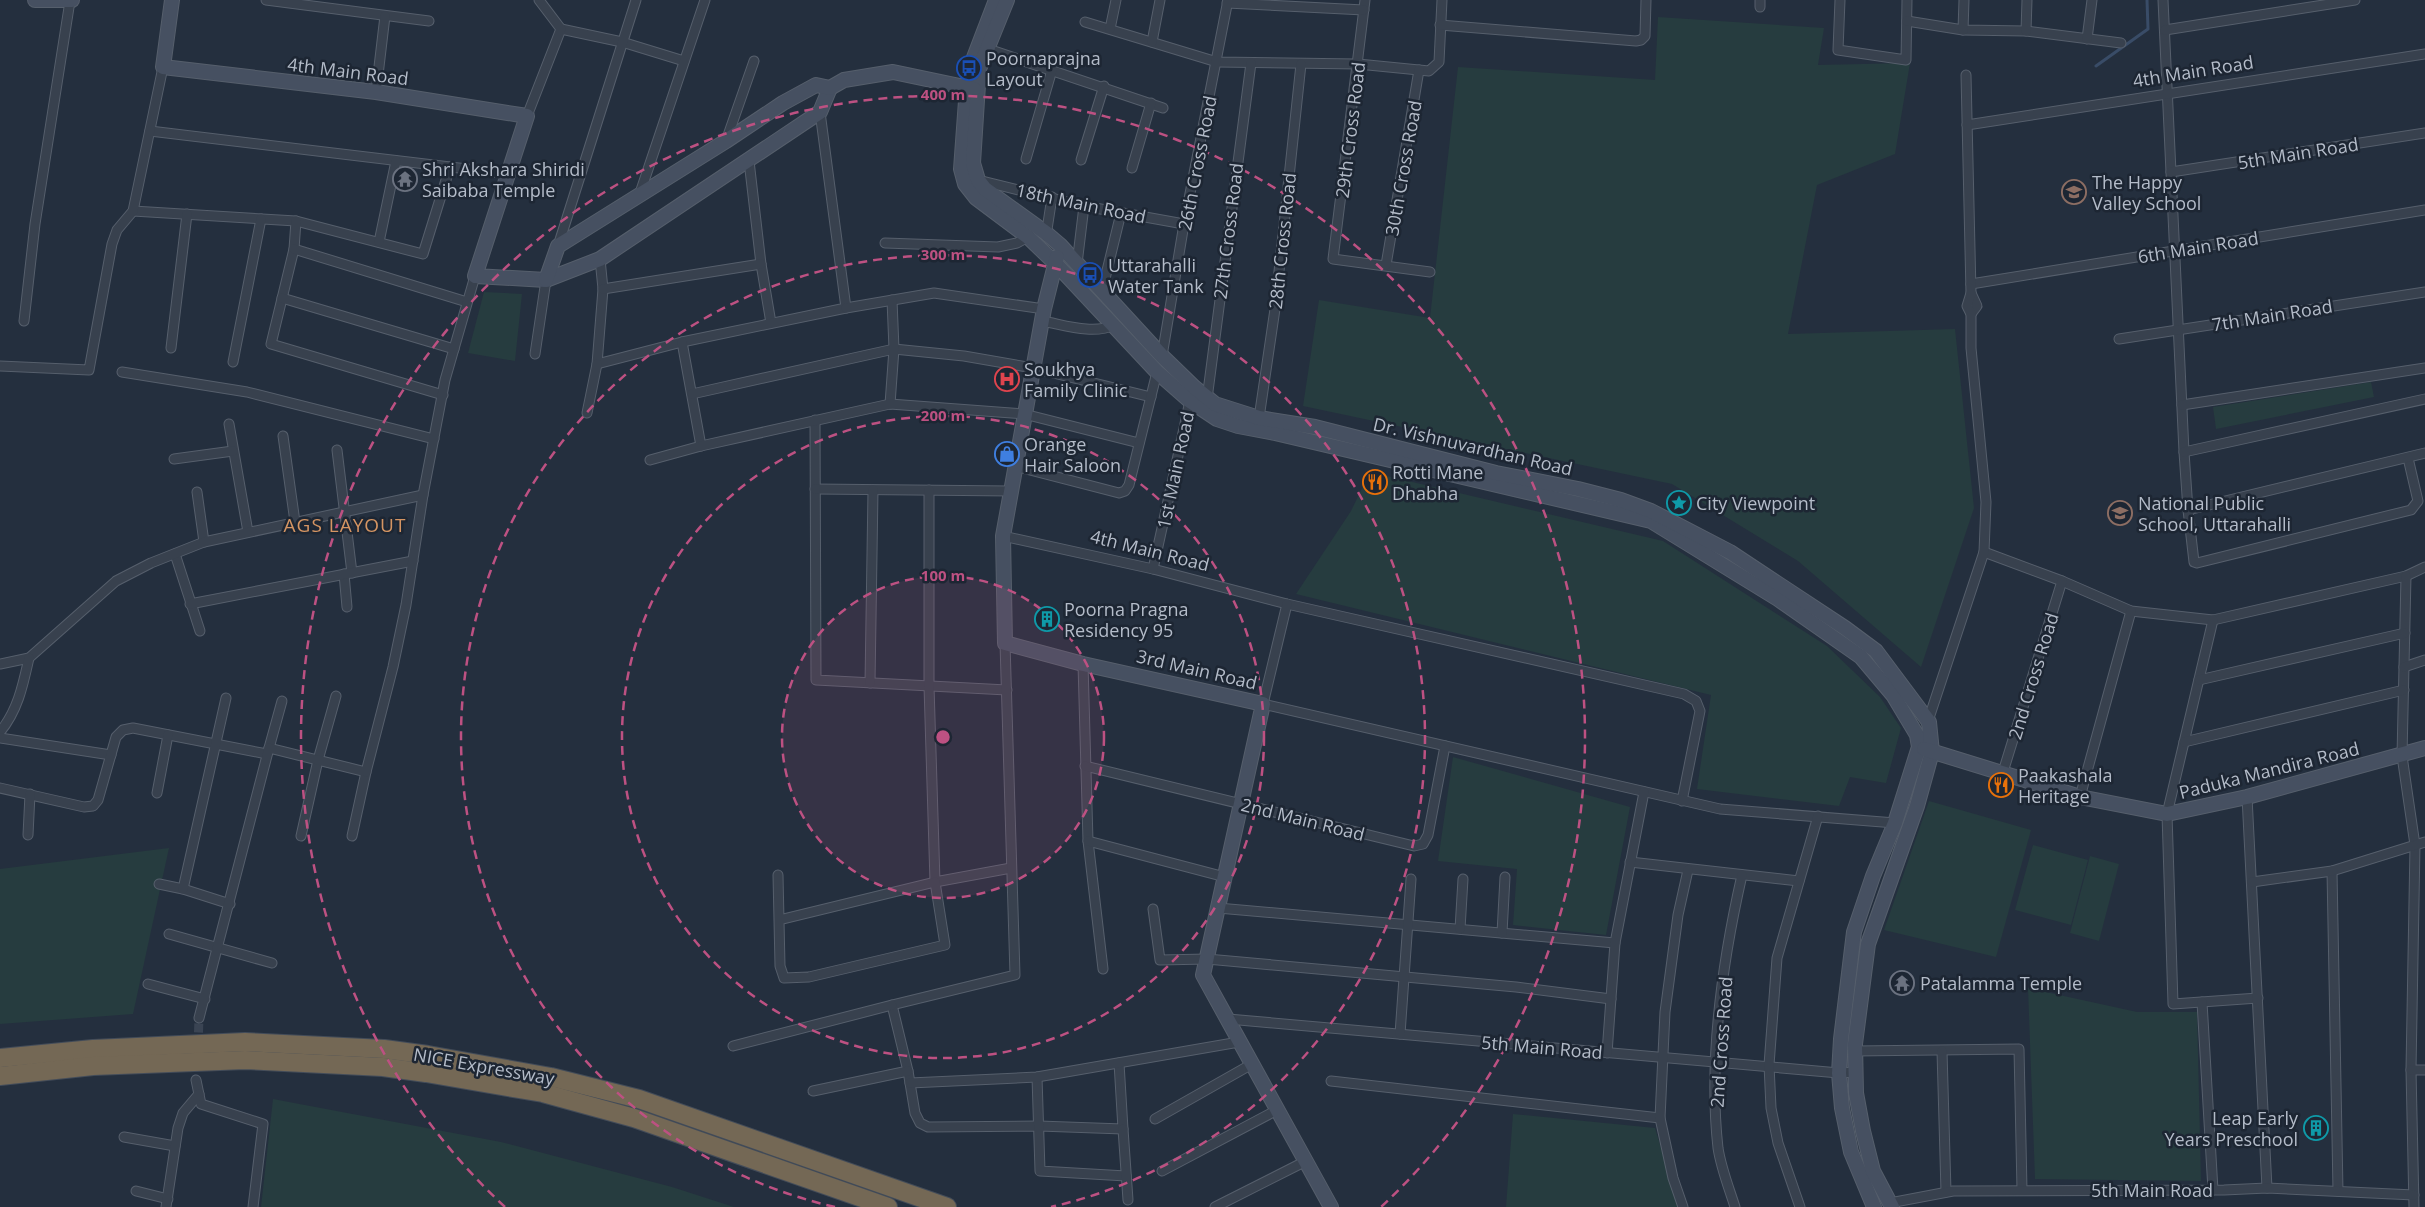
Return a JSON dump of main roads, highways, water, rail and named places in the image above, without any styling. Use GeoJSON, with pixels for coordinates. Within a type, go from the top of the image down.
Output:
{"type":"FeatureCollection","features":[{"type":"Feature","properties":{"kind":"highway","name":"NICE Expressway"},"geometry":{"type":"LineString","coordinates":[[0,1058],[93,1049],[244,1042],[384,1049],[428,1054],[551,1077],[639,1099],[948,1207]]}},
{"type":"Feature","properties":{"kind":"highway","name":"NICE Expressway"},"geometry":{"type":"LineString","coordinates":[[0,1076],[93,1066],[245,1060],[383,1067],[426,1073],[543,1093],[634,1118],[888,1207]]}},
{"type":"Feature","properties":{"kind":"main road"},"geometry":{"type":"LineString","coordinates":[[40,0],[71,0]]}},
{"type":"Feature","properties":{"kind":"main road","name":"4th Main Road"},"geometry":{"type":"LineString","coordinates":[[172,0],[163,67],[376,92],[527,116],[475,276],[546,280]]}},
{"type":"Feature","properties":{"kind":"main road","name":"Dr. Vishnuvardhan Road"},"geometry":{"type":"LineString","coordinates":[[996,0],[973,60],[973,163],[978,180],[984,189],[1060,245],[1162,357],[1207,398],[1234,412],[1315,427],[1496,473],[1578,489],[1621,500],[1651,511],[1730,552],[1845,628],[1876,651],[1929,722],[1923,745]]}},
{"type":"Feature","properties":{"kind":"main road","name":"Dr. Vishnuvardhan Road"},"geometry":{"type":"LineString","coordinates":[[1007,0],[972,88],[961,169],[965,184],[976,198],[1028,237],[1043,251],[1115,325],[1155,370],[1190,401],[1217,419],[1238,426],[1284,435],[1651,522],[1778,599],[1861,657],[1893,696],[1923,745]]}},
{"type":"Feature","properties":{"kind":"main road"},"geometry":{"type":"LineString","coordinates":[[546,280],[600,259],[749,161],[820,112],[830,88],[844,80],[894,72],[972,88]]}},
{"type":"Feature","properties":{"kind":"main road"},"geometry":{"type":"LineString","coordinates":[[546,280],[558,246],[726,141],[782,103],[816,85],[830,88]]}},
{"type":"Feature","properties":{"kind":"main road"},"geometry":{"type":"LineString","coordinates":[[1055,263],[1060,245]]}},
{"type":"Feature","properties":{"kind":"main road","name":"3rd Main Road"},"geometry":{"type":"LineString","coordinates":[[1055,263],[1024,414],[1003,536],[1005,643],[1083,664],[1173,682],[1264,704],[1203,975],[1331,1207]]}},
{"type":"Feature","properties":{"kind":"main road"},"geometry":{"type":"LineString","coordinates":[[1155,370],[1162,357]]}},
{"type":"Feature","properties":{"kind":"main road"},"geometry":{"type":"LineString","coordinates":[[1874,1207],[1851,1152],[1842,1108],[1838,1073],[1854,932],[1873,876],[1895,823],[1923,745]]}},
{"type":"Feature","properties":{"kind":"main road"},"geometry":{"type":"LineString","coordinates":[[1891,1205],[1871,1163],[1861,1122],[1855,1050],[1868,944],[1918,806],[1923,745]]}},
{"type":"Feature","properties":{"kind":"main road","name":"Paduka Mandira Road"},"geometry":{"type":"LineString","coordinates":[[1923,745],[2080,797],[2167,814],[2247,797],[2402,756],[2425,748]]}},
{"type":"Feature","properties":{"kind":"waterway"},"geometry":{"type":"LineString","coordinates":[[2096,66],[2148,29],[2147,0]]}},
{"type":"Feature","properties":{"kind":"tunnel"},"geometry":{"type":"LineString","coordinates":[[198,1046],[199,1018]]}},
{"type":"Feature","properties":{"kind":"place","name":"Poornaprajna Layout"},"geometry":{"type":"Point","coordinates":[969,68]}},
{"type":"Feature","properties":{"kind":"place","name":"Shri Akshara Shiridi Saibaba Temple"},"geometry":{"type":"Point","coordinates":[405,179]}},
{"type":"Feature","properties":{"kind":"place","name":"The Happy Valley School"},"geometry":{"type":"Point","coordinates":[2074,192]}},
{"type":"Feature","properties":{"kind":"place","name":"Uttarahalli Water Tank"},"geometry":{"type":"Point","coordinates":[1090,275]}},
{"type":"Feature","properties":{"kind":"place","name":"Soukhya Family Clinic"},"geometry":{"type":"Point","coordinates":[1007,379]}},
{"type":"Feature","properties":{"kind":"place","name":"Orange Hair Saloon"},"geometry":{"type":"Point","coordinates":[1007,454]}},
{"type":"Feature","properties":{"kind":"place","name":"Rotti Mane Dhabha"},"geometry":{"type":"Point","coordinates":[1375,482]}},
{"type":"Feature","properties":{"kind":"place","name":"City Viewpoint"},"geometry":{"type":"Point","coordinates":[1679,503]}},
{"type":"Feature","properties":{"kind":"place","name":"National Public School, Uttarahalli"},"geometry":{"type":"Point","coordinates":[2120,513]}},
{"type":"Feature","properties":{"kind":"place","name":"Poorna Pragna Residency 95"},"geometry":{"type":"Point","coordinates":[1047,619]}},
{"type":"Feature","properties":{"kind":"place","name":"Paakashala Heritage"},"geometry":{"type":"Point","coordinates":[2001,785]}},
{"type":"Feature","properties":{"kind":"place","name":"Patalamma Temple"},"geometry":{"type":"Point","coordinates":[1902,983]}},
{"type":"Feature","properties":{"kind":"place","name":"Leap Early Years Preschool"},"geometry":{"type":"Point","coordinates":[2316,1128]}},
{"type":"Feature","properties":{"kind":"district","name":"AGS LAYOUT"},"geometry":{"type":"Point","coordinates":[345,525]}}]}
